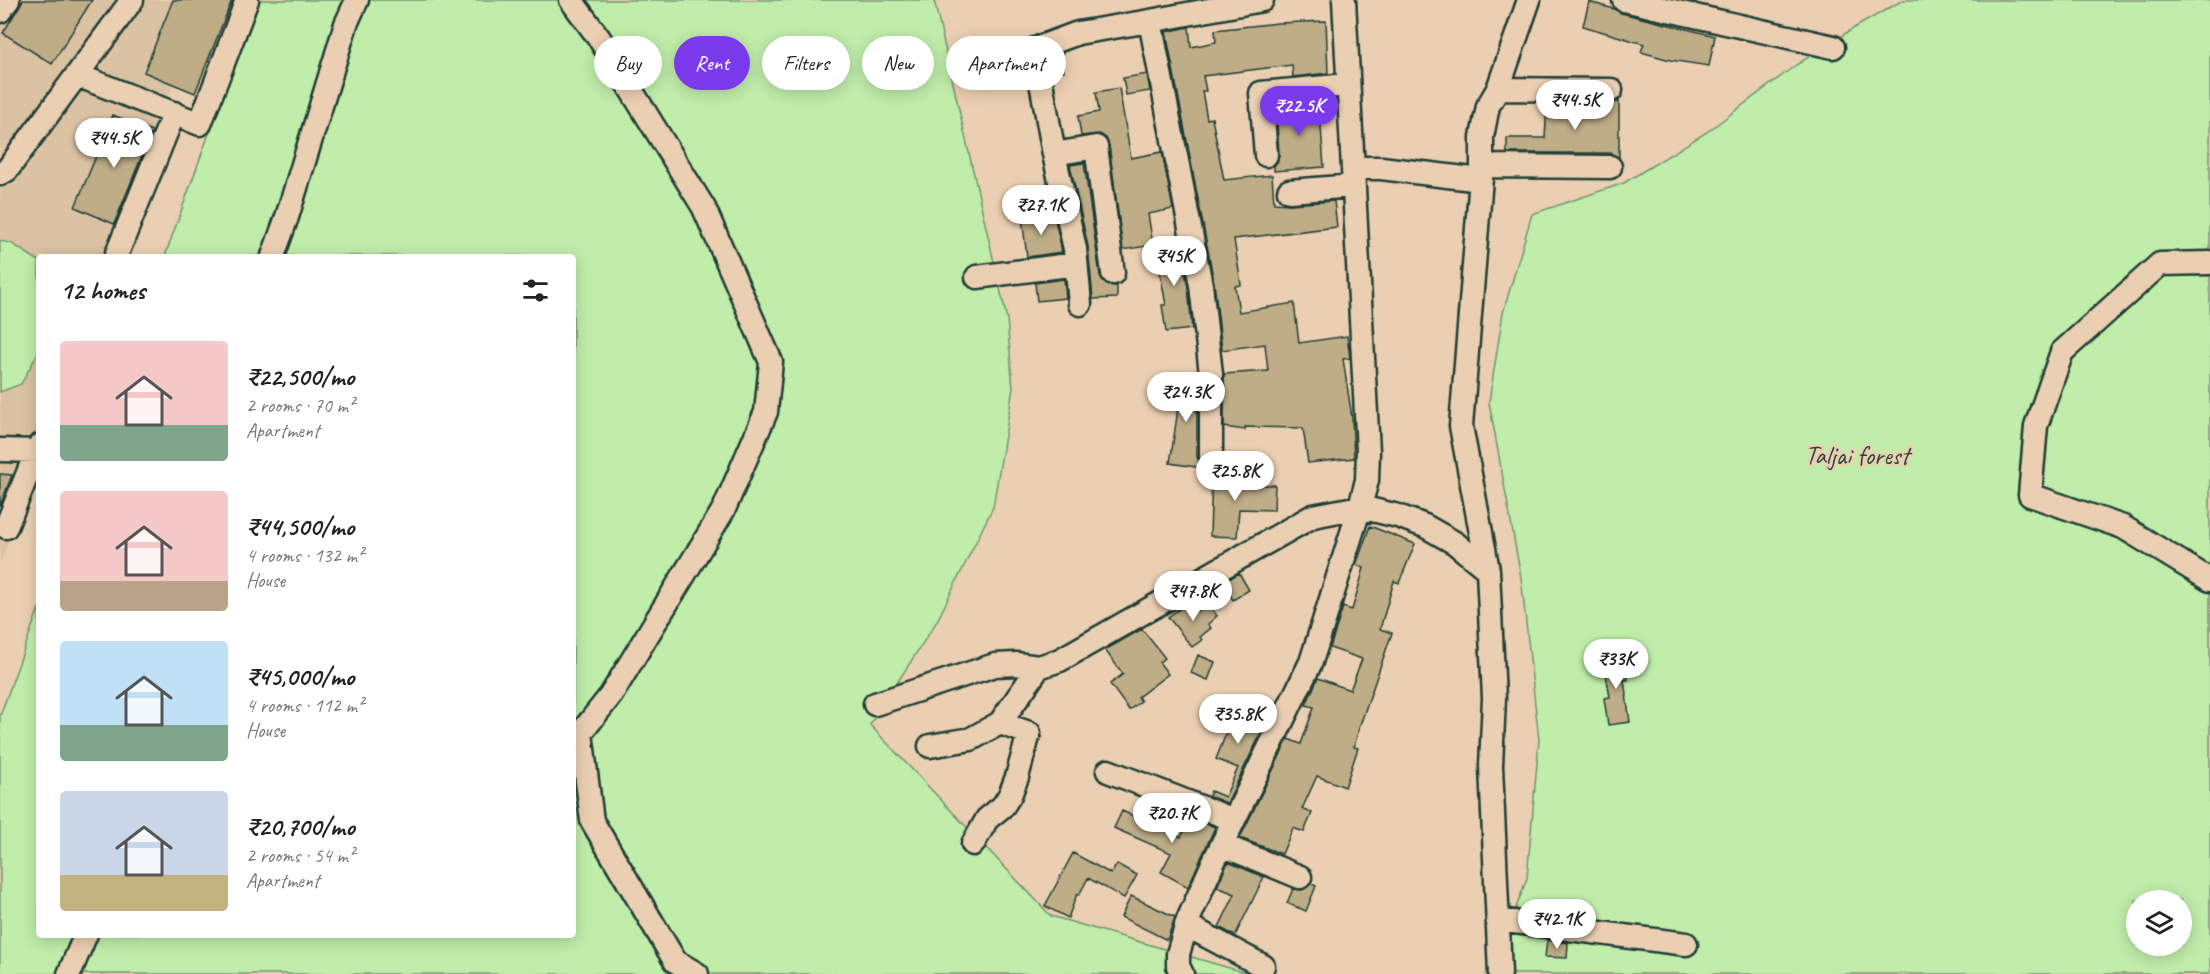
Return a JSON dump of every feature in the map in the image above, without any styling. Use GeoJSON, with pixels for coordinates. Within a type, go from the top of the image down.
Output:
{"type":"FeatureCollection","features":[{"type":"Feature","properties":{"kind":"street"},"geometry":{"type":"LineString","coordinates":[[0,11],[8,0]]}},
{"type":"Feature","properties":{"kind":"street"},"geometry":{"type":"LineString","coordinates":[[0,174],[7,170],[132,0]]}},
{"type":"Feature","properties":{"kind":"street"},"geometry":{"type":"LineString","coordinates":[[77,75],[200,124],[247,0]]}},
{"type":"Feature","properties":{"kind":"street"},"geometry":{"type":"LineString","coordinates":[[274,254],[346,24],[357,0]]}},
{"type":"Feature","properties":{"kind":"street"},"geometry":{"type":"LineString","coordinates":[[571,0],[599,38],[704,208],[771,362],[766,412],[724,509],[611,695],[581,734],[592,821],[675,961],[698,974]]}},
{"type":"Feature","properties":{"kind":"street"},"geometry":{"type":"LineString","coordinates":[[1080,303],[1076,264],[1035,49],[1078,33],[1262,0]]}},
{"type":"Feature","properties":{"kind":"street"},"geometry":{"type":"LineString","coordinates":[[1182,974],[1178,966],[1178,954],[1186,925],[1222,845],[1311,662],[1367,480],[1363,172],[1348,85],[1344,0]]}},
{"type":"Feature","properties":{"kind":"street"},"geometry":{"type":"LineString","coordinates":[[1500,974],[1491,766],[1494,698],[1488,570],[1461,426],[1482,173],[1482,137],[1488,106],[1498,89],[1529,0]]}},
{"type":"Feature","properties":{"kind":"street"},"geometry":{"type":"LineString","coordinates":[[1624,0],[1833,47]]}},
{"type":"Feature","properties":{"kind":"street"},"geometry":{"type":"LineString","coordinates":[[1150,21],[1202,285],[1211,374],[1211,457]]}},
{"type":"Feature","properties":{"kind":"street"},"geometry":{"type":"LineString","coordinates":[[1266,155],[1261,93],[1348,85]]}},
{"type":"Feature","properties":{"kind":"street"},"geometry":{"type":"LineString","coordinates":[[1498,89],[1611,90]]}},
{"type":"Feature","properties":{"kind":"street"},"geometry":{"type":"LineString","coordinates":[[117,254],[174,114]]}},
{"type":"Feature","properties":{"kind":"street"},"geometry":{"type":"LineString","coordinates":[[1054,154],[1096,147],[1113,273]]}},
{"type":"Feature","properties":{"kind":"street"},"geometry":{"type":"LineString","coordinates":[[1289,191],[1363,172],[1482,173],[1610,167]]}},
{"type":"Feature","properties":{"kind":"street"},"geometry":{"type":"LineString","coordinates":[[2210,263],[2160,264],[2062,352],[2036,426],[2030,495],[2123,527],[2210,580]]}},
{"type":"Feature","properties":{"kind":"street"},"geometry":{"type":"LineString","coordinates":[[977,277],[1076,264]]}},
{"type":"Feature","properties":{"kind":"street"},"geometry":{"type":"LineString","coordinates":[[0,450],[36,448]]}},
{"type":"Feature","properties":{"kind":"street"},"geometry":{"type":"LineString","coordinates":[[6,527],[36,453]]}},
{"type":"Feature","properties":{"kind":"street"},"geometry":{"type":"LineString","coordinates":[[875,704],[995,665],[1016,664],[1039,667],[1060,660],[1313,516],[1360,507],[1425,526],[1455,543],[1488,570]]}},
{"type":"Feature","properties":{"kind":"street"},"geometry":{"type":"LineString","coordinates":[[930,746],[971,739],[1000,723],[1039,667]]}},
{"type":"Feature","properties":{"kind":"street"},"geometry":{"type":"LineString","coordinates":[[973,844],[987,819],[1003,806],[1010,795],[1029,733],[1000,723]]}},
{"type":"Feature","properties":{"kind":"street"},"geometry":{"type":"LineString","coordinates":[[1108,771],[1234,820]]}},
{"type":"Feature","properties":{"kind":"street"},"geometry":{"type":"LineString","coordinates":[[1222,845],[1300,877]]}},
{"type":"Feature","properties":{"kind":"street"},"geometry":{"type":"LineString","coordinates":[[1498,920],[1686,944]]}},
{"type":"Feature","properties":{"kind":"street"},"geometry":{"type":"LineString","coordinates":[[1186,925],[1263,966]]}},
{"type":"Feature","properties":{"kind":"street"},"geometry":{"type":"LineString","coordinates":[[69,974],[84,938]]}},
{"type":"Feature","properties":{"kind":"shaded area"},"geometry":{"type":"Polygon","coordinates":[[[0,0],[203,0],[112,254],[36,254],[36,464],[0,564],[0,0]]]}},
{"type":"Feature","properties":{"kind":"green space"},"geometry":{"type":"Polygon","coordinates":[[[257,0],[934,0],[946,52],[946,90],[955,90],[1007,319],[1013,388],[993,507],[937,621],[870,725],[1051,916],[1250,974],[0,974],[0,716],[36,616],[36,938],[576,938],[576,254],[166,254],[257,0]]]}},
{"type":"Feature","properties":{"kind":"green space","name":"Taljai forest"},"geometry":{"type":"Polygon","coordinates":[[[1903,0],[2210,0],[2210,974],[1486,974],[1494,968],[1527,878],[1539,740],[1521,577],[1489,402],[1503,313],[1532,214],[1624,183],[1707,132],[1796,65],[1903,0]]]}},
{"type":"Feature","properties":{"kind":"green space"},"geometry":{"type":"Polygon","coordinates":[[[0,241],[11,243],[36,259],[36,356],[21,384],[0,392],[0,241]]]}},
{"type":"Feature","properties":{"kind":"building"},"geometry":{"type":"Polygon","coordinates":[[[23,0],[92,0],[52,64],[3,33],[23,0]]]}},
{"type":"Feature","properties":{"kind":"building"},"geometry":{"type":"Polygon","coordinates":[[[173,0],[232,0],[195,93],[144,72],[173,0]]]}},
{"type":"Feature","properties":{"kind":"building"},"geometry":{"type":"Polygon","coordinates":[[[1589,2],[1621,13],[1715,36],[1709,66],[1670,60],[1641,52],[1644,44],[1583,26],[1589,2]]]}},
{"type":"Feature","properties":{"kind":"building"},"geometry":{"type":"Polygon","coordinates":[[[1326,21],[1328,73],[1293,77],[1292,65],[1203,76],[1206,91],[1202,91],[1207,119],[1212,118],[1224,180],[1272,175],[1274,203],[1334,201],[1337,227],[1234,239],[1241,285],[1235,286],[1239,312],[1294,303],[1299,343],[1347,336],[1350,358],[1343,359],[1352,418],[1354,458],[1308,463],[1303,428],[1245,427],[1245,430],[1224,427],[1224,374],[1268,371],[1265,344],[1222,350],[1214,282],[1166,32],[1189,27],[1191,47],[1216,42],[1215,30],[1278,23],[1326,21]]]}},
{"type":"Feature","properties":{"kind":"building"},"geometry":{"type":"Polygon","coordinates":[[[1147,74],[1150,91],[1126,95],[1123,78],[1147,74]]]}},
{"type":"Feature","properties":{"kind":"building"},"geometry":{"type":"Polygon","coordinates":[[[1119,88],[1131,158],[1162,152],[1173,209],[1148,214],[1153,245],[1123,250],[1109,145],[1106,138],[1100,134],[1081,136],[1078,116],[1099,112],[1096,92],[1119,88]]]}},
{"type":"Feature","properties":{"kind":"building"},"geometry":{"type":"Polygon","coordinates":[[[1319,101],[1324,167],[1274,171],[1279,154],[1276,105],[1319,101]]]}},
{"type":"Feature","properties":{"kind":"building"},"geometry":{"type":"Polygon","coordinates":[[[1619,101],[1619,158],[1610,153],[1507,153],[1507,138],[1545,138],[1547,103],[1611,104],[1619,101]]]}},
{"type":"Feature","properties":{"kind":"building"},"geometry":{"type":"Polygon","coordinates":[[[113,115],[152,131],[114,224],[75,207],[113,115]]]}},
{"type":"Feature","properties":{"kind":"building"},"geometry":{"type":"Polygon","coordinates":[[[1084,163],[1100,275],[1102,281],[1107,285],[1117,286],[1117,298],[1093,299],[1088,246],[1070,165],[1084,163]]]}},
{"type":"Feature","properties":{"kind":"building"},"geometry":{"type":"Polygon","coordinates":[[[1054,214],[1062,252],[1027,257],[1022,218],[1054,214]]]}},
{"type":"Feature","properties":{"kind":"building"},"geometry":{"type":"Polygon","coordinates":[[[1179,241],[1188,287],[1192,329],[1166,332],[1162,305],[1166,305],[1155,245],[1179,241]]]}},
{"type":"Feature","properties":{"kind":"building"},"geometry":{"type":"Polygon","coordinates":[[[1064,279],[1066,298],[1037,301],[1035,283],[1064,279]]]}},
{"type":"Feature","properties":{"kind":"building"},"geometry":{"type":"Polygon","coordinates":[[[1177,375],[1197,375],[1197,457],[1203,468],[1170,463],[1177,416],[1177,375]]]}},
{"type":"Feature","properties":{"kind":"building"},"geometry":{"type":"Polygon","coordinates":[[[1212,472],[1240,473],[1240,485],[1275,485],[1274,510],[1239,509],[1237,537],[1210,536],[1212,472]]]}},
{"type":"Feature","properties":{"kind":"building"},"geometry":{"type":"Polygon","coordinates":[[[0,474],[12,475],[0,506],[0,474]]]}},
{"type":"Feature","properties":{"kind":"building"},"geometry":{"type":"Polygon","coordinates":[[[1370,526],[1415,544],[1399,583],[1394,581],[1380,629],[1392,633],[1359,728],[1354,747],[1358,748],[1345,787],[1317,776],[1302,809],[1312,813],[1304,832],[1293,828],[1282,854],[1240,838],[1288,739],[1301,744],[1314,707],[1306,705],[1318,678],[1350,690],[1362,659],[1330,648],[1343,607],[1352,610],[1364,568],[1356,565],[1370,526]]]}},
{"type":"Feature","properties":{"kind":"building"},"geometry":{"type":"Polygon","coordinates":[[[1239,573],[1249,590],[1233,600],[1222,583],[1239,573]]]}},
{"type":"Feature","properties":{"kind":"building"},"geometry":{"type":"Polygon","coordinates":[[[1191,601],[1198,611],[1207,603],[1217,616],[1208,624],[1211,628],[1200,637],[1202,640],[1192,647],[1168,617],[1191,601]]]}},
{"type":"Feature","properties":{"kind":"building"},"geometry":{"type":"Polygon","coordinates":[[[1142,629],[1165,658],[1159,662],[1168,674],[1138,697],[1141,701],[1129,710],[1110,684],[1123,674],[1105,650],[1142,629]]]}},
{"type":"Feature","properties":{"kind":"building"},"geometry":{"type":"Polygon","coordinates":[[[1623,654],[1628,680],[1624,680],[1630,722],[1608,725],[1604,698],[1610,697],[1603,657],[1623,654]]]}},
{"type":"Feature","properties":{"kind":"building"},"geometry":{"type":"Polygon","coordinates":[[[1198,655],[1215,662],[1208,680],[1191,673],[1198,655]]]}},
{"type":"Feature","properties":{"kind":"building"},"geometry":{"type":"Polygon","coordinates":[[[1232,707],[1266,723],[1227,803],[1209,796],[1211,791],[1225,797],[1238,768],[1216,759],[1229,726],[1225,724],[1232,707]]]}},
{"type":"Feature","properties":{"kind":"building"},"geometry":{"type":"Polygon","coordinates":[[[1122,811],[1181,837],[1191,818],[1215,827],[1188,887],[1161,872],[1171,853],[1114,828],[1122,811]]]}},
{"type":"Feature","properties":{"kind":"building"},"geometry":{"type":"Polygon","coordinates":[[[1073,853],[1111,874],[1117,864],[1137,875],[1124,898],[1088,878],[1079,895],[1077,894],[1068,918],[1045,906],[1073,853]]]}},
{"type":"Feature","properties":{"kind":"building"},"geometry":{"type":"Polygon","coordinates":[[[1228,862],[1264,877],[1235,936],[1219,927],[1235,894],[1217,887],[1228,862]]]}},
{"type":"Feature","properties":{"kind":"building"},"geometry":{"type":"Polygon","coordinates":[[[1311,884],[1316,886],[1306,911],[1287,903],[1293,889],[1302,890],[1311,884]]]}},
{"type":"Feature","properties":{"kind":"building"},"geometry":{"type":"Polygon","coordinates":[[[1131,896],[1175,917],[1167,940],[1121,917],[1131,896]]]}},
{"type":"Feature","properties":{"kind":"building"},"geometry":{"type":"Polygon","coordinates":[[[1547,940],[1568,943],[1567,958],[1545,957],[1547,940]]]}}]}
